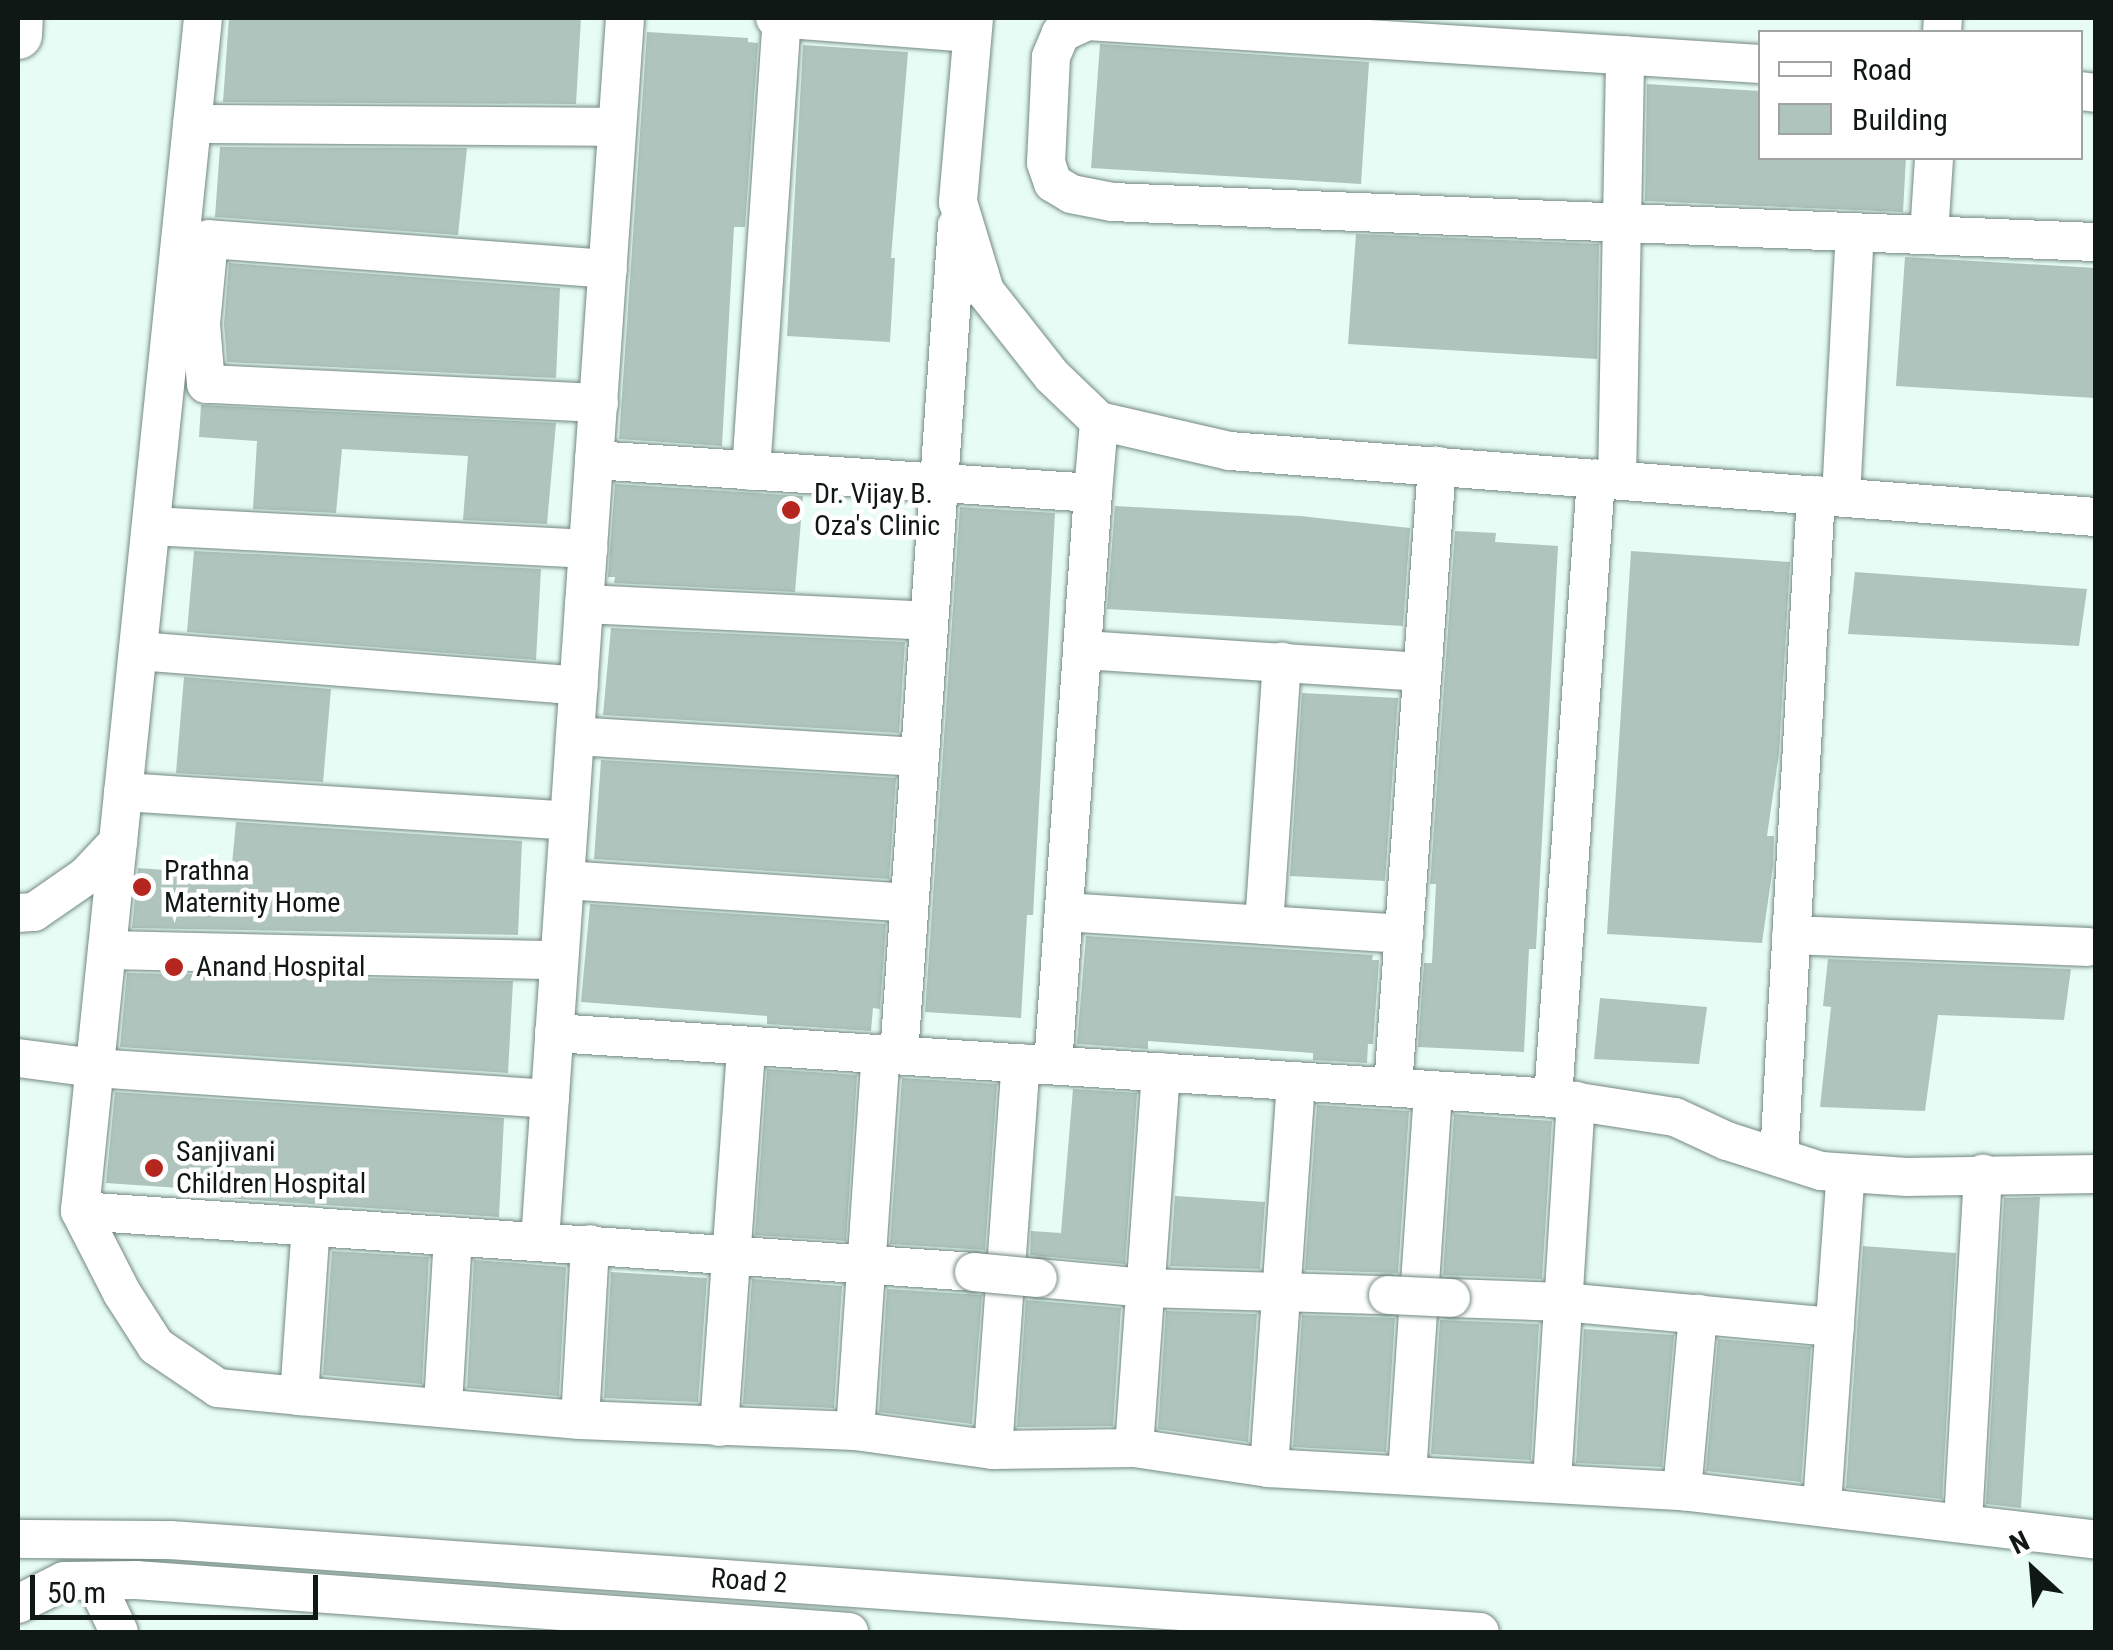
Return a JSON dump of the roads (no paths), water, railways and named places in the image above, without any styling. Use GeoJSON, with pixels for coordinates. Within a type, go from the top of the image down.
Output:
{"type":"FeatureCollection","features":[{"type":"Feature","properties":{"kind":"main road"},"geometry":{"type":"LineString","coordinates":[[18,35],[19,18]]}},
{"type":"Feature","properties":{"kind":"street"},"geometry":{"type":"LineString","coordinates":[[203,18],[80,1211],[122,1293],[156,1346],[218,1388],[580,1420],[855,1431],[994,1450],[1134,1448],[1269,1468],[1682,1491],[1822,1504],[2096,1540]]}},
{"type":"Feature","properties":{"kind":"street"},"geometry":{"type":"LineString","coordinates":[[540,1242],[625,18]]}},
{"type":"Feature","properties":{"kind":"street"},"geometry":{"type":"LineString","coordinates":[[751,470],[780,18],[972,25],[909,903],[866,1262],[855,1431]]}},
{"type":"Feature","properties":{"kind":"street"},"geometry":{"type":"LineString","coordinates":[[1758,64],[1087,21],[1061,34],[1052,57],[1046,163],[1053,183],[1071,194],[1112,202],[2096,242]]}},
{"type":"Feature","properties":{"kind":"street"},"geometry":{"type":"LineString","coordinates":[[1552,1481],[1563,1302],[1564,1100],[1622,225],[1625,55]]}},
{"type":"Feature","properties":{"kind":"street"},"geometry":{"type":"LineString","coordinates":[[192,124],[618,127]]}},
{"type":"Feature","properties":{"kind":"street"},"geometry":{"type":"LineString","coordinates":[[1929,234],[1934,160]]}},
{"type":"Feature","properties":{"kind":"street"},"geometry":{"type":"LineString","coordinates":[[958,202],[985,291],[1052,376],[1099,421],[1230,451],[2096,517]]}},
{"type":"Feature","properties":{"kind":"street"},"geometry":{"type":"LineString","coordinates":[[1779,1157],[1791,935],[1855,232]]}},
{"type":"Feature","properties":{"kind":"street"},"geometry":{"type":"LineString","coordinates":[[598,404],[206,384],[201,324],[209,239],[608,270]]}},
{"type":"Feature","properties":{"kind":"street"},"geometry":{"type":"LineString","coordinates":[[994,1450],[1037,1064],[1064,912],[1099,421]]}},
{"type":"Feature","properties":{"kind":"street"},"geometry":{"type":"LineString","coordinates":[[594,460],[1094,493]]}},
{"type":"Feature","properties":{"kind":"street"},"geometry":{"type":"LineString","coordinates":[[1393,1087],[1436,466]]}},
{"type":"Feature","properties":{"kind":"street"},"geometry":{"type":"LineString","coordinates":[[150,526],[588,548]]}},
{"type":"Feature","properties":{"kind":"street"},"geometry":{"type":"LineString","coordinates":[[584,604],[929,621]]}},
{"type":"Feature","properties":{"kind":"street"},"geometry":{"type":"LineString","coordinates":[[1082,650],[1422,672]]}},
{"type":"Feature","properties":{"kind":"street"},"geometry":{"type":"LineString","coordinates":[[138,651],[579,686]]}},
{"type":"Feature","properties":{"kind":"street"},"geometry":{"type":"LineString","coordinates":[[1264,925],[1282,662]]}},
{"type":"Feature","properties":{"kind":"street"},"geometry":{"type":"LineString","coordinates":[[575,736],[920,757]]}},
{"type":"Feature","properties":{"kind":"street"},"geometry":{"type":"LineString","coordinates":[[124,792],[569,821]]}},
{"type":"Feature","properties":{"kind":"street"},"geometry":{"type":"LineString","coordinates":[[18,914],[34,912],[86,876],[118,842]]}},
{"type":"Feature","properties":{"kind":"street"},"geometry":{"type":"LineString","coordinates":[[565,880],[909,903]]}},
{"type":"Feature","properties":{"kind":"street"},"geometry":{"type":"LineString","coordinates":[[1064,912],[1404,934]]}},
{"type":"Feature","properties":{"kind":"street"},"geometry":{"type":"LineString","coordinates":[[1791,935],[2088,946]]}},
{"type":"Feature","properties":{"kind":"street"},"geometry":{"type":"LineString","coordinates":[[107,950],[560,960]]}},
{"type":"Feature","properties":{"kind":"street"},"geometry":{"type":"LineString","coordinates":[[554,1033],[1564,1100],[1676,1117],[1727,1141],[1846,1173],[1907,1177],[2096,1174]]}},
{"type":"Feature","properties":{"kind":"street"},"geometry":{"type":"LineString","coordinates":[[719,1427],[746,1046]]}},
{"type":"Feature","properties":{"kind":"street"},"geometry":{"type":"LineString","coordinates":[[18,1058],[95,1068],[550,1099]]}},
{"type":"Feature","properties":{"kind":"street"},"geometry":{"type":"LineString","coordinates":[[1134,1448],[1160,1072]]}},
{"type":"Feature","properties":{"kind":"street"},"geometry":{"type":"LineString","coordinates":[[1269,1468],[1296,1081]]}},
{"type":"Feature","properties":{"kind":"street"},"geometry":{"type":"LineString","coordinates":[[1407,1474],[1433,1090]]}},
{"type":"Feature","properties":{"kind":"street"},"geometry":{"type":"LineString","coordinates":[[1822,1504],[1846,1173]]}},
{"type":"Feature","properties":{"kind":"street"},"geometry":{"type":"LineString","coordinates":[[1963,1521],[1983,1174]]}},
{"type":"Feature","properties":{"kind":"street"},"geometry":{"type":"LineString","coordinates":[[80,1211],[866,1262],[1146,1288],[1563,1302],[1835,1327]]}},
{"type":"Feature","properties":{"kind":"street"},"geometry":{"type":"LineString","coordinates":[[299,1396],[311,1226]]}},
{"type":"Feature","properties":{"kind":"street"},"geometry":{"type":"LineString","coordinates":[[443,1405],[453,1236]]}},
{"type":"Feature","properties":{"kind":"street"},"geometry":{"type":"LineString","coordinates":[[580,1420],[590,1244]]}},
{"type":"Feature","properties":{"kind":"street"},"geometry":{"type":"LineString","coordinates":[[1682,1491],[1698,1314]]}},
{"type":"Feature","properties":{"kind":"street","name":"Road 2"},"geometry":{"type":"LineString","coordinates":[[18,1539],[190,1542],[1480,1632]]}},
{"type":"Feature","properties":{"kind":"street"},"geometry":{"type":"LineString","coordinates":[[95,1580],[119,1632]]}},
{"type":"Feature","properties":{"kind":"street","name":"Road 2"},"geometry":{"type":"LineString","coordinates":[[18,1604],[64,1581],[95,1580],[849,1632]]}},
{"type":"Feature","properties":{"kind":"place","name":"Dr. Vijay B. Oza's Clinic"},"geometry":{"type":"Point","coordinates":[791,510]}},
{"type":"Feature","properties":{"kind":"place","name":"Prathna Maternity Home"},"geometry":{"type":"Point","coordinates":[142,887]}},
{"type":"Feature","properties":{"kind":"place","name":"Anand Hospital"},"geometry":{"type":"Point","coordinates":[174,967]}},
{"type":"Feature","properties":{"kind":"place","name":"Sanjivani Children Hospital"},"geometry":{"type":"Point","coordinates":[154,1168]}}]}
